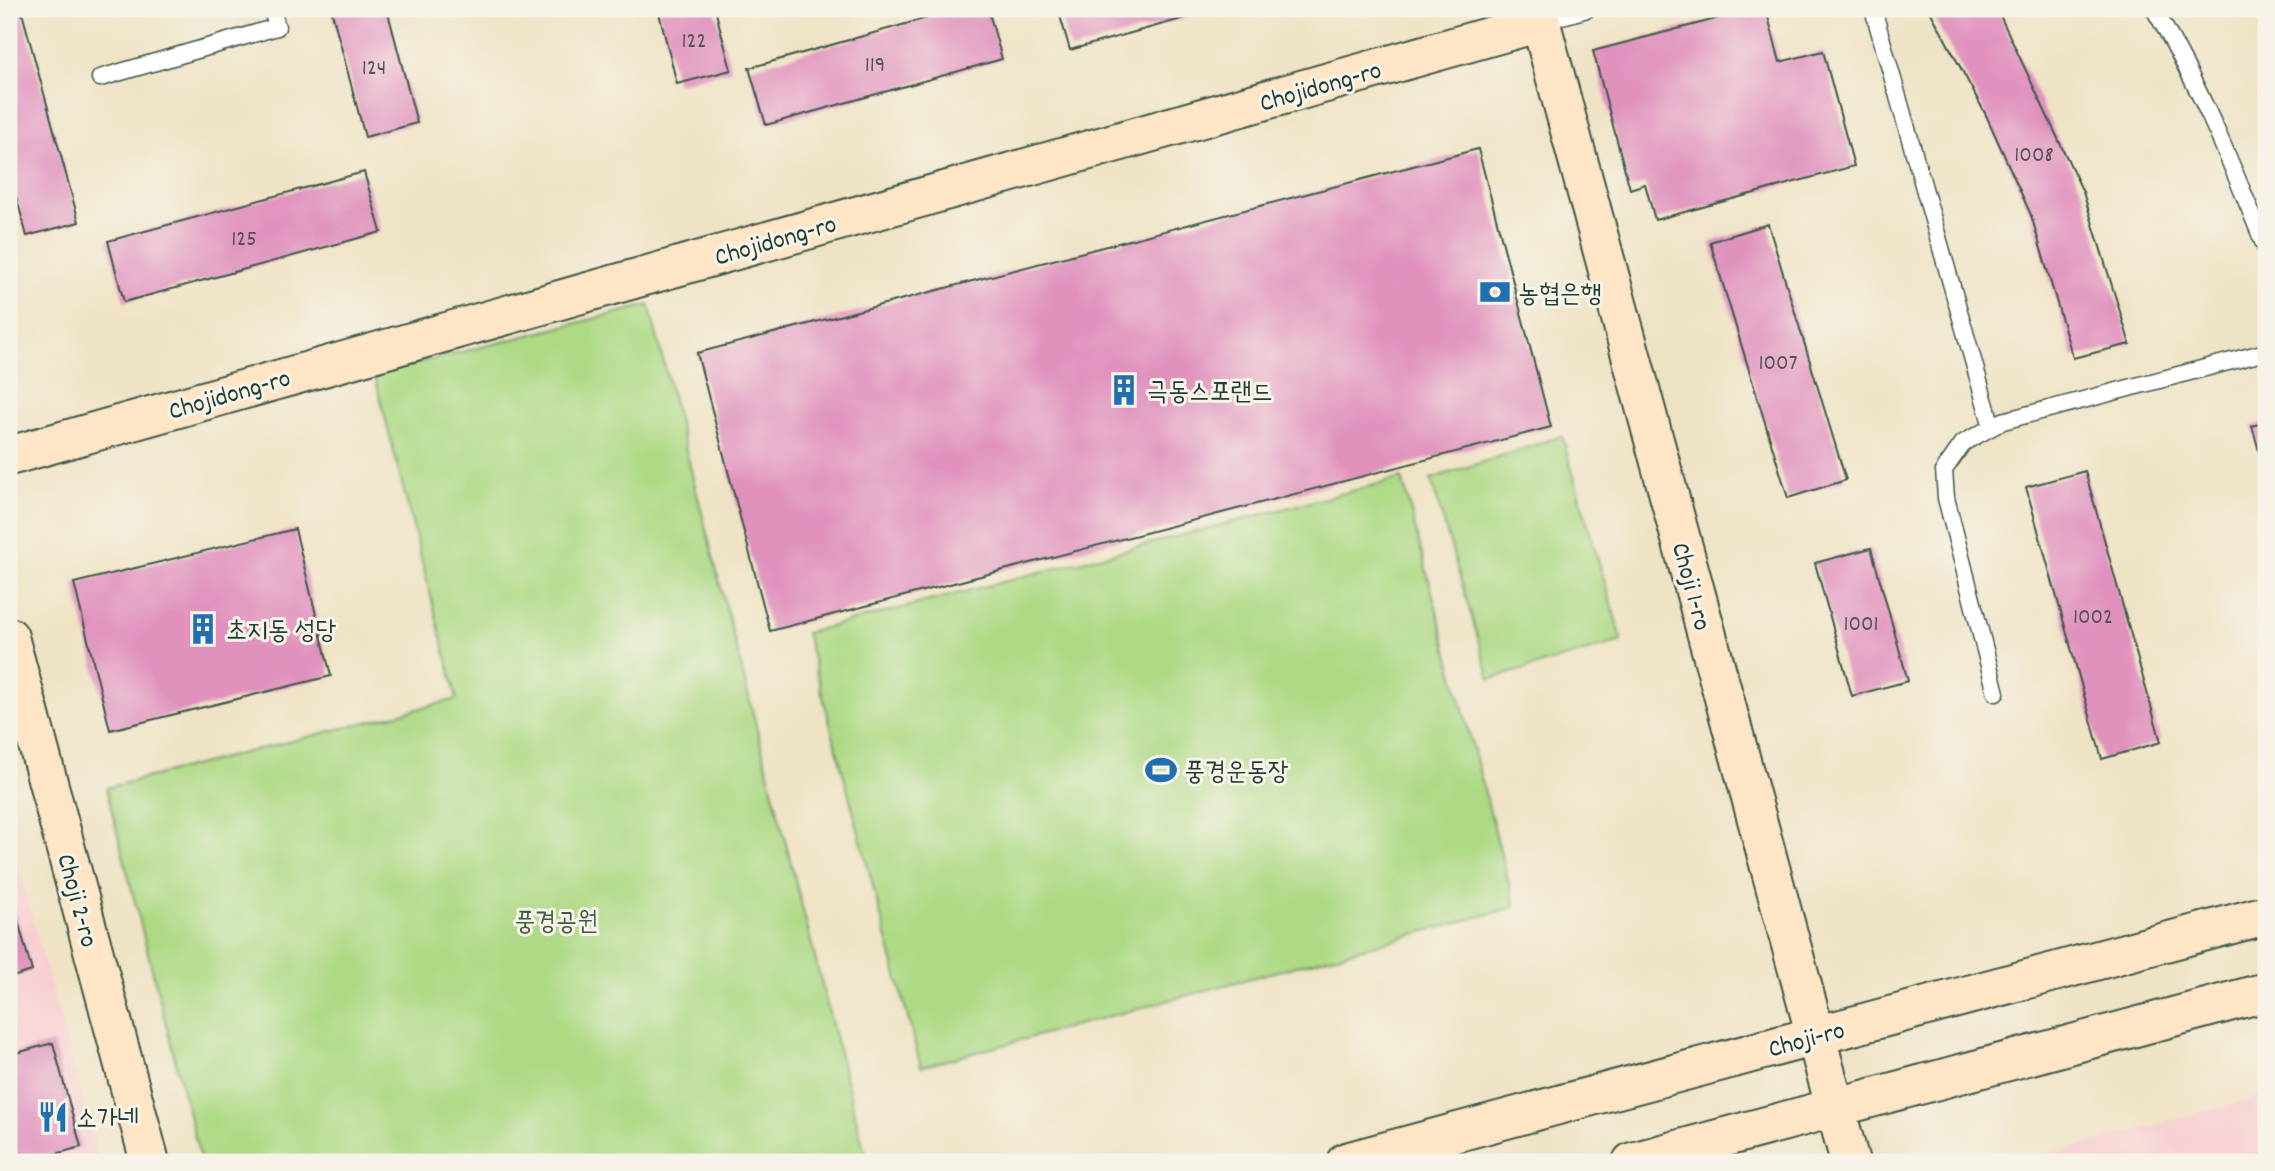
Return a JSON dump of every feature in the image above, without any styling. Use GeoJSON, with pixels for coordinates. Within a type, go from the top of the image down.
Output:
{"type":"FeatureCollection","features":[{"type":"Feature","properties":{"kind":"street","name":"Chojidong-ro"},"geometry":{"type":"LineString","coordinates":[[9,456],[1539,15]]}},
{"type":"Feature","properties":{"kind":"street","name":"Choji 1-ro"},"geometry":{"type":"LineString","coordinates":[[1539,15],[1850,1162]]}},
{"type":"Feature","properties":{"kind":"street","name":"Choji 2-ro"},"geometry":{"type":"LineString","coordinates":[[9,637],[150,1162]]}},
{"type":"Feature","properties":{"kind":"street","name":"Choji-ro"},"geometry":{"type":"LineString","coordinates":[[1346,1162],[2266,915]]}},
{"type":"Feature","properties":{"kind":"street"},"geometry":{"type":"LineString","coordinates":[[1632,1162],[2266,992]]}},
{"type":"Feature","properties":{"kind":"lane"},"geometry":{"type":"LineString","coordinates":[[100,78],[277,27],[272,9]]}},
{"type":"Feature","properties":{"kind":"lane"},"geometry":{"type":"LineString","coordinates":[[1539,15],[1587,9]]}},
{"type":"Feature","properties":{"kind":"lane"},"geometry":{"type":"LineString","coordinates":[[1873,9],[1992,427]]}},
{"type":"Feature","properties":{"kind":"lane"},"geometry":{"type":"LineString","coordinates":[[2154,9],[2172,39],[2233,167],[2266,248]]}},
{"type":"Feature","properties":{"kind":"lane"},"geometry":{"type":"LineString","coordinates":[[1996,693],[1946,498],[1944,470],[1963,443],[2003,421],[2266,352]]}},
{"type":"Feature","properties":{"kind":"shaded area"},"geometry":{"type":"Polygon","coordinates":[[[9,831],[99,1162],[9,1162],[9,831]]]}},
{"type":"Feature","properties":{"kind":"shaded area"},"geometry":{"type":"Polygon","coordinates":[[[2266,1095],[2266,1162],[2021,1162],[2266,1095]]]}},
{"type":"Feature","properties":{"kind":"green space","name":"풍경공원"},"geometry":{"type":"Polygon","coordinates":[[[649,305],[867,1162],[201,1162],[106,788],[457,699],[374,374],[649,305]]]}},
{"type":"Feature","properties":{"kind":"green space"},"geometry":{"type":"Polygon","coordinates":[[[1562,436],[1622,641],[1490,679],[1431,479],[1562,436]]]}},
{"type":"Feature","properties":{"kind":"green space","name":"풍경운동장"},"geometry":{"type":"Polygon","coordinates":[[[1402,478],[1515,907],[921,1067],[806,633],[1402,478]]]}},
{"type":"Feature","properties":{"kind":"building"},"geometry":{"type":"Polygon","coordinates":[[[9,9],[21,9],[79,222],[27,236],[9,170],[9,9]]]}},
{"type":"Feature","properties":{"kind":"building"},"geometry":{"type":"Polygon","coordinates":[[[331,9],[387,9],[417,123],[365,137],[331,9]]]}},
{"type":"Feature","properties":{"kind":"building"},"geometry":{"type":"Polygon","coordinates":[[[658,9],[715,9],[731,70],[677,84],[658,9]]]}},
{"type":"Feature","properties":{"kind":"building"},"geometry":{"type":"Polygon","coordinates":[[[959,9],[988,9],[1002,59],[766,125],[749,68],[959,9]]]}},
{"type":"Feature","properties":{"kind":"building"},"geometry":{"type":"Polygon","coordinates":[[[1058,9],[1214,9],[1214,10],[1070,50],[1058,9]]]}},
{"type":"Feature","properties":{"kind":"building"},"geometry":{"type":"Polygon","coordinates":[[[1754,9],[1766,9],[1780,62],[1823,51],[1854,166],[1655,220],[1645,184],[1630,189],[1593,51],[1754,9]]]}},
{"type":"Feature","properties":{"kind":"building"},"geometry":{"type":"Polygon","coordinates":[[[1929,9],[1997,9],[2083,192],[2130,344],[2073,358],[2031,215],[1986,115],[1929,9]]]}},
{"type":"Feature","properties":{"kind":"building","name":"극동스포랜드"},"geometry":{"type":"Polygon","coordinates":[[[1478,149],[1551,427],[770,631],[697,353],[1478,149]]]}},
{"type":"Feature","properties":{"kind":"building"},"geometry":{"type":"Polygon","coordinates":[[[364,172],[381,232],[124,302],[108,241],[364,172]]]}},
{"type":"Feature","properties":{"kind":"building"},"geometry":{"type":"Polygon","coordinates":[[[1768,224],[1846,480],[1788,498],[1710,242],[1768,224]]]}},
{"type":"Feature","properties":{"kind":"building"},"geometry":{"type":"Polygon","coordinates":[[[2266,422],[2266,472],[2265,472],[2252,426],[2266,422]]]}},
{"type":"Feature","properties":{"kind":"building"},"geometry":{"type":"Polygon","coordinates":[[[2085,471],[2161,742],[2102,759],[2026,487],[2085,471]]]}},
{"type":"Feature","properties":{"kind":"building","name":"초지동 성당"},"geometry":{"type":"Polygon","coordinates":[[[295,529],[331,676],[110,730],[74,583],[295,529]]]}},
{"type":"Feature","properties":{"kind":"building"},"geometry":{"type":"Polygon","coordinates":[[[1871,548],[1908,681],[1852,696],[1815,563],[1871,548]]]}},
{"type":"Feature","properties":{"kind":"building"},"geometry":{"type":"Polygon","coordinates":[[[9,889],[32,971],[9,978],[9,889]]]}},
{"type":"Feature","properties":{"kind":"building"},"geometry":{"type":"Polygon","coordinates":[[[53,1043],[81,1147],[26,1162],[9,1162],[9,1055],[53,1043]]]}},
{"type":"Feature","properties":{"kind":"place","name":"농협은행"},"geometry":{"type":"Point","coordinates":[1495,292]}},
{"type":"Feature","properties":{"kind":"place","name":"극동스포랜드"},"geometry":{"type":"Point","coordinates":[1124,390]}},
{"type":"Feature","properties":{"kind":"place","name":"초지동 성당"},"geometry":{"type":"Point","coordinates":[203,629]}},
{"type":"Feature","properties":{"kind":"place","name":"풍경운동장"},"geometry":{"type":"Point","coordinates":[1161,770]}},
{"type":"Feature","properties":{"kind":"place","name":"소가네"},"geometry":{"type":"Point","coordinates":[53,1117]}}]}
